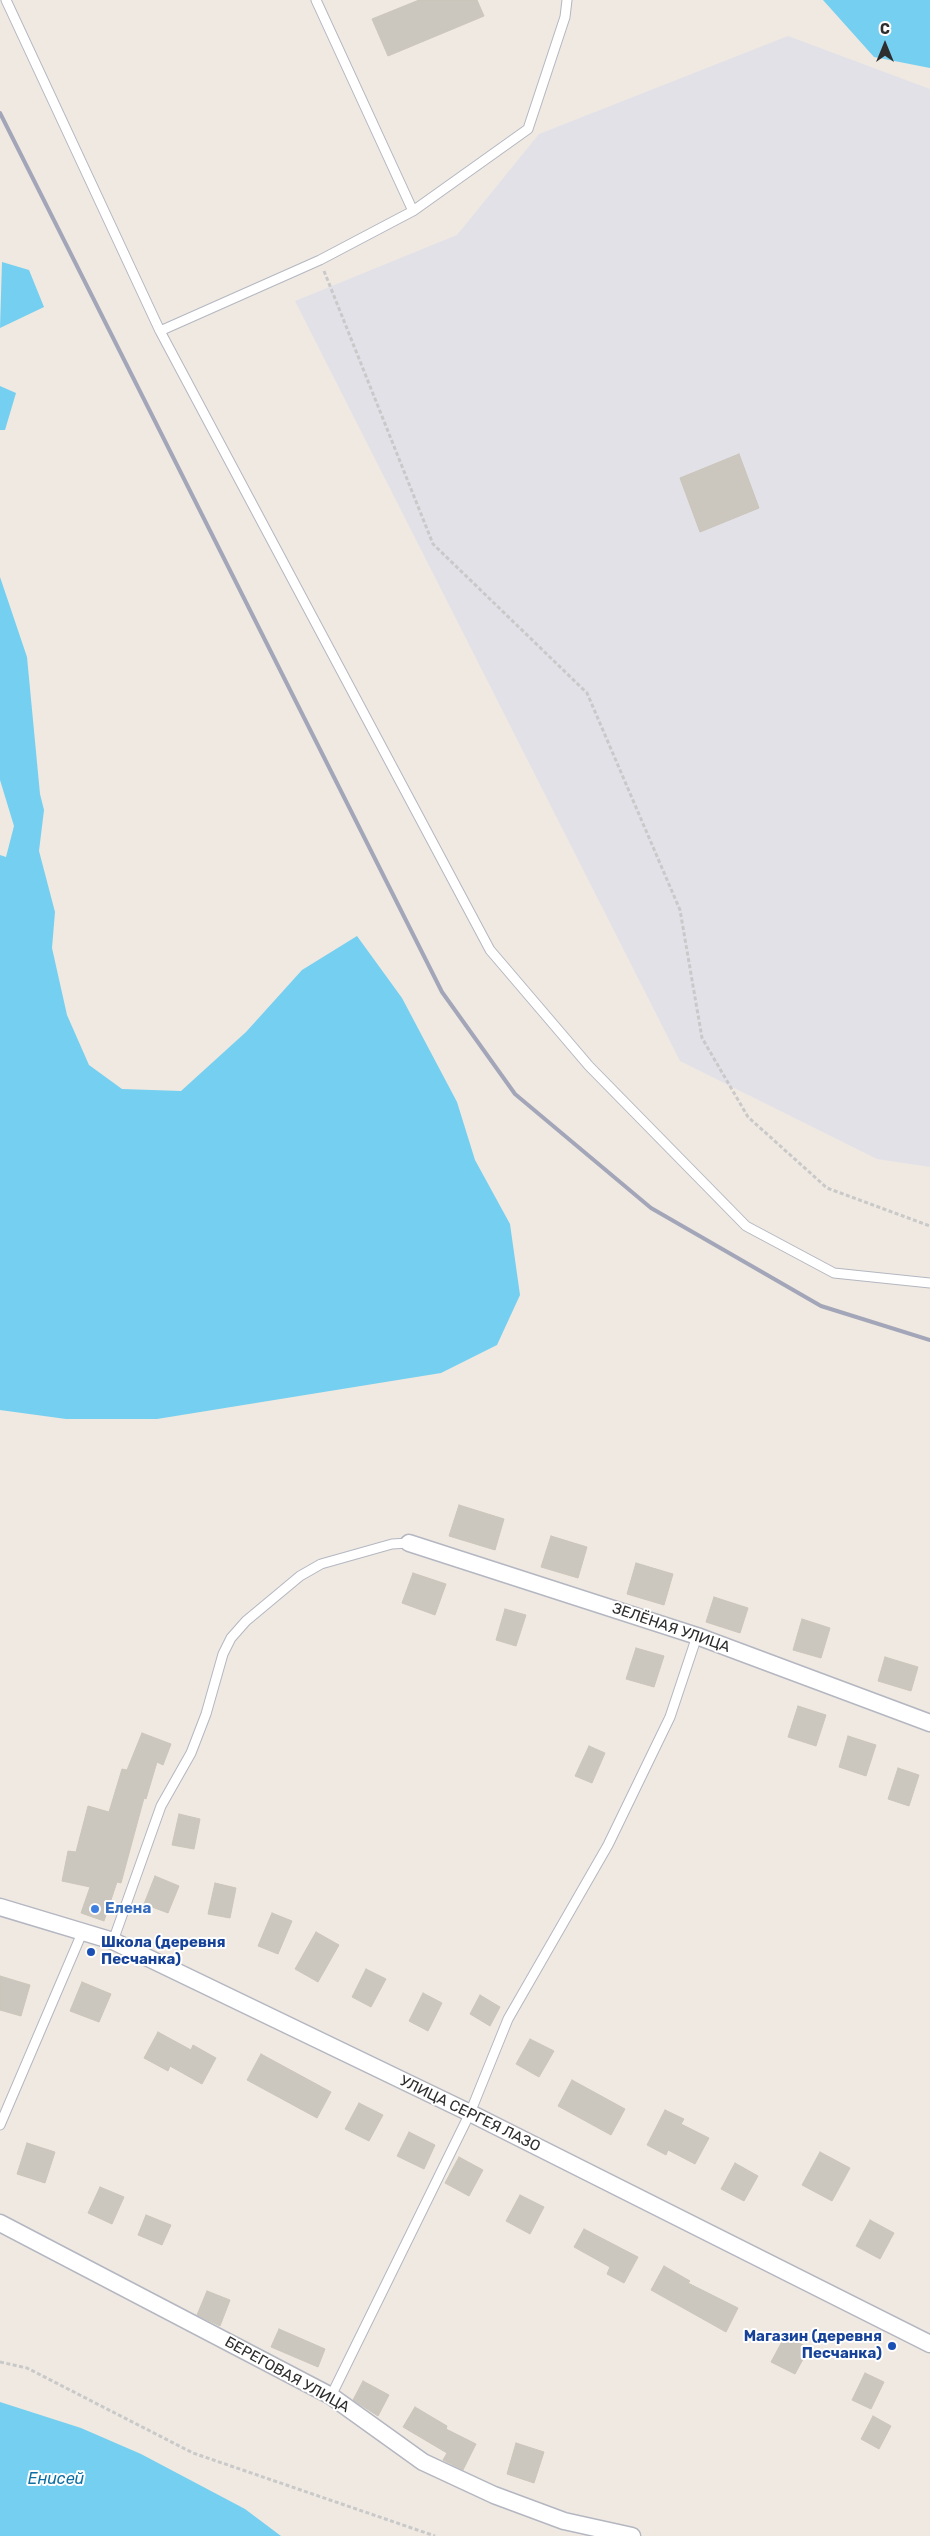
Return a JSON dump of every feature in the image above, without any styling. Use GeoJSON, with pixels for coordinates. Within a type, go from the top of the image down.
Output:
{"type":"FeatureCollection","features":[{"type":"Feature","properties":{"kind":"street","name":"ЗЕЛЁНАЯ УЛИЦА"},"geometry":{"type":"LineString","coordinates":[[409,1543],[698,1636],[930,1723]]}},
{"type":"Feature","properties":{"kind":"street","name":"УЛИЦА СЕРГЕЯ ЛАЗО"},"geometry":{"type":"LineString","coordinates":[[0,1907],[113,1941],[470,2113],[930,2344]]}},
{"type":"Feature","properties":{"kind":"street","name":"БЕРЕГОВАЯ УЛИЦА"},"geometry":{"type":"LineString","coordinates":[[0,2223],[331,2396],[423,2462],[494,2495],[564,2521],[632,2536]]}},
{"type":"Feature","properties":{"kind":"lane"},"geometry":{"type":"LineString","coordinates":[[6,0],[160,331],[490,950],[589,1066],[746,1226],[834,1273],[930,1283]]}},
{"type":"Feature","properties":{"kind":"lane"},"geometry":{"type":"LineString","coordinates":[[316,0],[413,211]]}},
{"type":"Feature","properties":{"kind":"lane"},"geometry":{"type":"LineString","coordinates":[[160,331],[320,260],[413,211],[528,130],[565,17],[567,0]]}},
{"type":"Feature","properties":{"kind":"lane"},"geometry":{"type":"LineString","coordinates":[[113,1941],[161,1806],[191,1753],[206,1714],[223,1654],[231,1638],[246,1621],[300,1576],[321,1564],[392,1544],[409,1543]]}},
{"type":"Feature","properties":{"kind":"lane"},"geometry":{"type":"LineString","coordinates":[[331,2396],[470,2113],[508,2019],[608,1845],[666,1725],[698,1636]]}},
{"type":"Feature","properties":{"kind":"lane"},"geometry":{"type":"LineString","coordinates":[[0,2125],[82,1933]]}},
{"type":"Feature","properties":{"kind":"path"},"geometry":{"type":"LineString","coordinates":[[320,260],[433,544],[587,693],[680,910],[702,1038],[748,1117],[827,1188],[930,1226]]}},
{"type":"Feature","properties":{"kind":"path"},"geometry":{"type":"LineString","coordinates":[[0,2362],[27,2368],[193,2453],[435,2536]]}},
{"type":"Feature","properties":{"kind":"shaded area"},"geometry":{"type":"Polygon","coordinates":[[[788,36],[930,89],[930,1167],[877,1159],[680,1061],[295,301],[457,235],[539,134],[788,36]]]}},
{"type":"Feature","properties":{"kind":"water"},"geometry":{"type":"Polygon","coordinates":[[[823,0],[930,0],[930,68],[874,57],[823,0]]]}},
{"type":"Feature","properties":{"kind":"water"},"geometry":{"type":"Polygon","coordinates":[[[2,262],[29,270],[44,307],[0,328],[2,262]]]}},
{"type":"Feature","properties":{"kind":"water"},"geometry":{"type":"Polygon","coordinates":[[[0,386],[16,393],[5,430],[0,430],[0,386]]]}},
{"type":"Feature","properties":{"kind":"water"},"geometry":{"type":"Polygon","coordinates":[[[0,577],[27,657],[40,794],[44,810],[39,851],[55,912],[52,948],[67,1015],[89,1065],[122,1089],[181,1091],[246,1032],[302,970],[357,936],[402,998],[457,1102],[475,1160],[510,1224],[520,1295],[497,1345],[441,1373],[157,1419],[66,1419],[0,1410],[0,855],[6,857],[14,826],[0,780],[0,577]]]}},
{"type":"Feature","properties":{"kind":"water","name":"Енисей"},"geometry":{"type":"Polygon","coordinates":[[[0,2402],[81,2428],[141,2454],[245,2509],[281,2536],[0,2536],[0,2402]]]}},
{"type":"Feature","properties":{"kind":"building"},"geometry":{"type":"Polygon","coordinates":[[[419,0],[477,0],[484,16],[388,56],[372,19],[419,0]]]}},
{"type":"Feature","properties":{"kind":"building"},"geometry":{"type":"Polygon","coordinates":[[[739,454],[759,508],[700,532],[680,478],[739,454]]]}},
{"type":"Feature","properties":{"kind":"building"},"geometry":{"type":"Polygon","coordinates":[[[459,1505],[504,1519],[495,1550],[449,1536],[459,1505]]]}},
{"type":"Feature","properties":{"kind":"building"},"geometry":{"type":"Polygon","coordinates":[[[551,1536],[587,1547],[578,1578],[541,1567],[551,1536]]]}},
{"type":"Feature","properties":{"kind":"building"},"geometry":{"type":"Polygon","coordinates":[[[636,1563],[673,1574],[664,1605],[627,1594],[636,1563]]]}},
{"type":"Feature","properties":{"kind":"building"},"geometry":{"type":"Polygon","coordinates":[[[413,1573],[446,1584],[435,1615],[402,1603],[413,1573]]]}},
{"type":"Feature","properties":{"kind":"building"},"geometry":{"type":"Polygon","coordinates":[[[714,1597],[748,1608],[740,1633],[706,1622],[714,1597]]]}},
{"type":"Feature","properties":{"kind":"building"},"geometry":{"type":"Polygon","coordinates":[[[505,1609],[526,1615],[516,1646],[496,1640],[505,1609]]]}},
{"type":"Feature","properties":{"kind":"building"},"geometry":{"type":"Polygon","coordinates":[[[802,1619],[830,1628],[821,1658],[793,1650],[802,1619]]]}},
{"type":"Feature","properties":{"kind":"building"},"geometry":{"type":"Polygon","coordinates":[[[636,1648],[664,1656],[654,1687],[626,1679],[636,1648]]]}},
{"type":"Feature","properties":{"kind":"building"},"geometry":{"type":"Polygon","coordinates":[[[885,1657],[918,1667],[911,1691],[878,1681],[885,1657]]]}},
{"type":"Feature","properties":{"kind":"building"},"geometry":{"type":"Polygon","coordinates":[[[798,1706],[826,1715],[816,1746],[788,1737],[798,1706]]]}},
{"type":"Feature","properties":{"kind":"building"},"geometry":{"type":"Polygon","coordinates":[[[142,1733],[171,1744],[163,1765],[157,1762],[146,1799],[144,1798],[121,1883],[117,1882],[104,1921],[81,1913],[90,1887],[62,1881],[68,1851],[76,1852],[88,1806],[109,1812],[122,1769],[127,1770],[142,1733]]]}},
{"type":"Feature","properties":{"kind":"building"},"geometry":{"type":"Polygon","coordinates":[[[848,1736],[876,1745],[866,1776],[839,1767],[848,1736]]]}},
{"type":"Feature","properties":{"kind":"building"},"geometry":{"type":"Polygon","coordinates":[[[589,1746],[605,1753],[592,1783],[575,1776],[589,1746]]]}},
{"type":"Feature","properties":{"kind":"building"},"geometry":{"type":"Polygon","coordinates":[[[898,1768],[919,1775],[909,1806],[888,1799],[898,1768]]]}},
{"type":"Feature","properties":{"kind":"building"},"geometry":{"type":"Polygon","coordinates":[[[179,1814],[200,1819],[194,1849],[172,1845],[179,1814]]]}},
{"type":"Feature","properties":{"kind":"building"},"geometry":{"type":"Polygon","coordinates":[[[155,1876],[179,1886],[168,1913],[144,1904],[155,1876]]]}},
{"type":"Feature","properties":{"kind":"building"},"geometry":{"type":"Polygon","coordinates":[[[215,1883],[236,1888],[230,1918],[208,1914],[215,1883]]]}},
{"type":"Feature","properties":{"kind":"building"},"geometry":{"type":"Polygon","coordinates":[[[272,1913],[292,1921],[278,1954],[258,1946],[272,1913]]]}},
{"type":"Feature","properties":{"kind":"building"},"geometry":{"type":"Polygon","coordinates":[[[316,1932],[339,1945],[318,1982],[295,1969],[316,1932]]]}},
{"type":"Feature","properties":{"kind":"building"},"geometry":{"type":"Polygon","coordinates":[[[366,1969],[386,1979],[371,2007],[352,1997],[366,1969]]]}},
{"type":"Feature","properties":{"kind":"building"},"geometry":{"type":"Polygon","coordinates":[[[0,1976],[30,1985],[21,2016],[0,2010],[0,1976]]]}},
{"type":"Feature","properties":{"kind":"building"},"geometry":{"type":"Polygon","coordinates":[[[82,1982],[111,1994],[99,2022],[70,2011],[82,1982]]]}},
{"type":"Feature","properties":{"kind":"building"},"geometry":{"type":"Polygon","coordinates":[[[423,1993],[442,2003],[428,2031],[409,2021],[423,1993]]]}},
{"type":"Feature","properties":{"kind":"building"},"geometry":{"type":"Polygon","coordinates":[[[480,1995],[500,2007],[490,2026],[470,2014],[480,1995]]]}},
{"type":"Feature","properties":{"kind":"building"},"geometry":{"type":"Polygon","coordinates":[[[158,2032],[191,2050],[193,2045],[216,2058],[202,2084],[170,2066],[168,2071],[144,2058],[158,2032]]]}},
{"type":"Feature","properties":{"kind":"building"},"geometry":{"type":"Polygon","coordinates":[[[530,2039],[554,2051],[539,2077],[516,2064],[530,2039]]]}},
{"type":"Feature","properties":{"kind":"building"},"geometry":{"type":"Polygon","coordinates":[[[261,2054],[331,2092],[317,2118],[247,2080],[261,2054]]]}},
{"type":"Feature","properties":{"kind":"building"},"geometry":{"type":"Polygon","coordinates":[[[572,2080],[625,2109],[611,2135],[558,2106],[572,2080]]]}},
{"type":"Feature","properties":{"kind":"building"},"geometry":{"type":"Polygon","coordinates":[[[359,2103],[383,2115],[369,2141],[345,2129],[359,2103]]]}},
{"type":"Feature","properties":{"kind":"building"},"geometry":{"type":"Polygon","coordinates":[[[665,2110],[684,2119],[681,2124],[709,2138],[695,2164],[668,2150],[666,2155],[647,2145],[665,2110]]]}},
{"type":"Feature","properties":{"kind":"building"},"geometry":{"type":"Polygon","coordinates":[[[409,2132],[435,2145],[424,2169],[397,2156],[409,2132]]]}},
{"type":"Feature","properties":{"kind":"building"},"geometry":{"type":"Polygon","coordinates":[[[27,2143],[55,2152],[45,2183],[17,2174],[27,2143]]]}},
{"type":"Feature","properties":{"kind":"building"},"geometry":{"type":"Polygon","coordinates":[[[820,2152],[850,2168],[832,2201],[802,2185],[820,2152]]]}},
{"type":"Feature","properties":{"kind":"building"},"geometry":{"type":"Polygon","coordinates":[[[459,2157],[483,2170],[469,2196],[445,2183],[459,2157]]]}},
{"type":"Feature","properties":{"kind":"building"},"geometry":{"type":"Polygon","coordinates":[[[735,2163],[758,2176],[744,2201],[721,2189],[735,2163]]]}},
{"type":"Feature","properties":{"kind":"building"},"geometry":{"type":"Polygon","coordinates":[[[100,2187],[124,2197],[112,2224],[88,2213],[100,2187]]]}},
{"type":"Feature","properties":{"kind":"building"},"geometry":{"type":"Polygon","coordinates":[[[520,2195],[544,2207],[530,2234],[506,2221],[520,2195]]]}},
{"type":"Feature","properties":{"kind":"building"},"geometry":{"type":"Polygon","coordinates":[[[146,2215],[171,2225],[162,2245],[138,2235],[146,2215]]]}},
{"type":"Feature","properties":{"kind":"building"},"geometry":{"type":"Polygon","coordinates":[[[870,2220],[894,2233],[880,2259],[856,2246],[870,2220]]]}},
{"type":"Feature","properties":{"kind":"building"},"geometry":{"type":"Polygon","coordinates":[[[584,2229],[638,2257],[624,2283],[607,2274],[610,2267],[574,2247],[584,2229]]]}},
{"type":"Feature","properties":{"kind":"building"},"geometry":{"type":"Polygon","coordinates":[[[664,2266],[690,2281],[688,2283],[738,2308],[726,2332],[651,2290],[664,2266]]]}},
{"type":"Feature","properties":{"kind":"building"},"geometry":{"type":"Polygon","coordinates":[[[207,2291],[230,2300],[220,2326],[197,2315],[207,2291]]]}},
{"type":"Feature","properties":{"kind":"building"},"geometry":{"type":"Polygon","coordinates":[[[279,2329],[325,2349],[318,2367],[271,2347],[279,2329]]]}},
{"type":"Feature","properties":{"kind":"building"},"geometry":{"type":"Polygon","coordinates":[[[785,2336],[809,2348],[795,2374],[771,2362],[785,2336]]]}},
{"type":"Feature","properties":{"kind":"building"},"geometry":{"type":"Polygon","coordinates":[[[865,2373],[884,2382],[871,2409],[852,2400],[865,2373]]]}},
{"type":"Feature","properties":{"kind":"building"},"geometry":{"type":"Polygon","coordinates":[[[363,2381],[389,2395],[378,2416],[353,2400],[363,2381]]]}},
{"type":"Feature","properties":{"kind":"building"},"geometry":{"type":"Polygon","coordinates":[[[415,2407],[447,2426],[446,2429],[476,2444],[463,2470],[443,2460],[447,2453],[403,2427],[415,2407]]]}},
{"type":"Feature","properties":{"kind":"building"},"geometry":{"type":"Polygon","coordinates":[[[873,2416],[891,2426],[879,2449],[861,2439],[873,2416]]]}},
{"type":"Feature","properties":{"kind":"building"},"geometry":{"type":"Polygon","coordinates":[[[516,2443],[544,2452],[534,2483],[507,2474],[516,2443]]]}},
{"type":"Feature","properties":{"kind":"railway"},"geometry":{"type":"LineString","coordinates":[[0,113],[442,992],[515,1094],[651,1208],[821,1306],[930,1340]]}},
{"type":"Feature","properties":{"kind":"place","name":"Елена"},"geometry":{"type":"Point","coordinates":[95,1909]}},
{"type":"Feature","properties":{"kind":"place","name":"Школа (деревня Песчанка)"},"geometry":{"type":"Point","coordinates":[91,1952]}},
{"type":"Feature","properties":{"kind":"place","name":"Магазин (деревня Песчанка)"},"geometry":{"type":"Point","coordinates":[892,2346]}}]}
